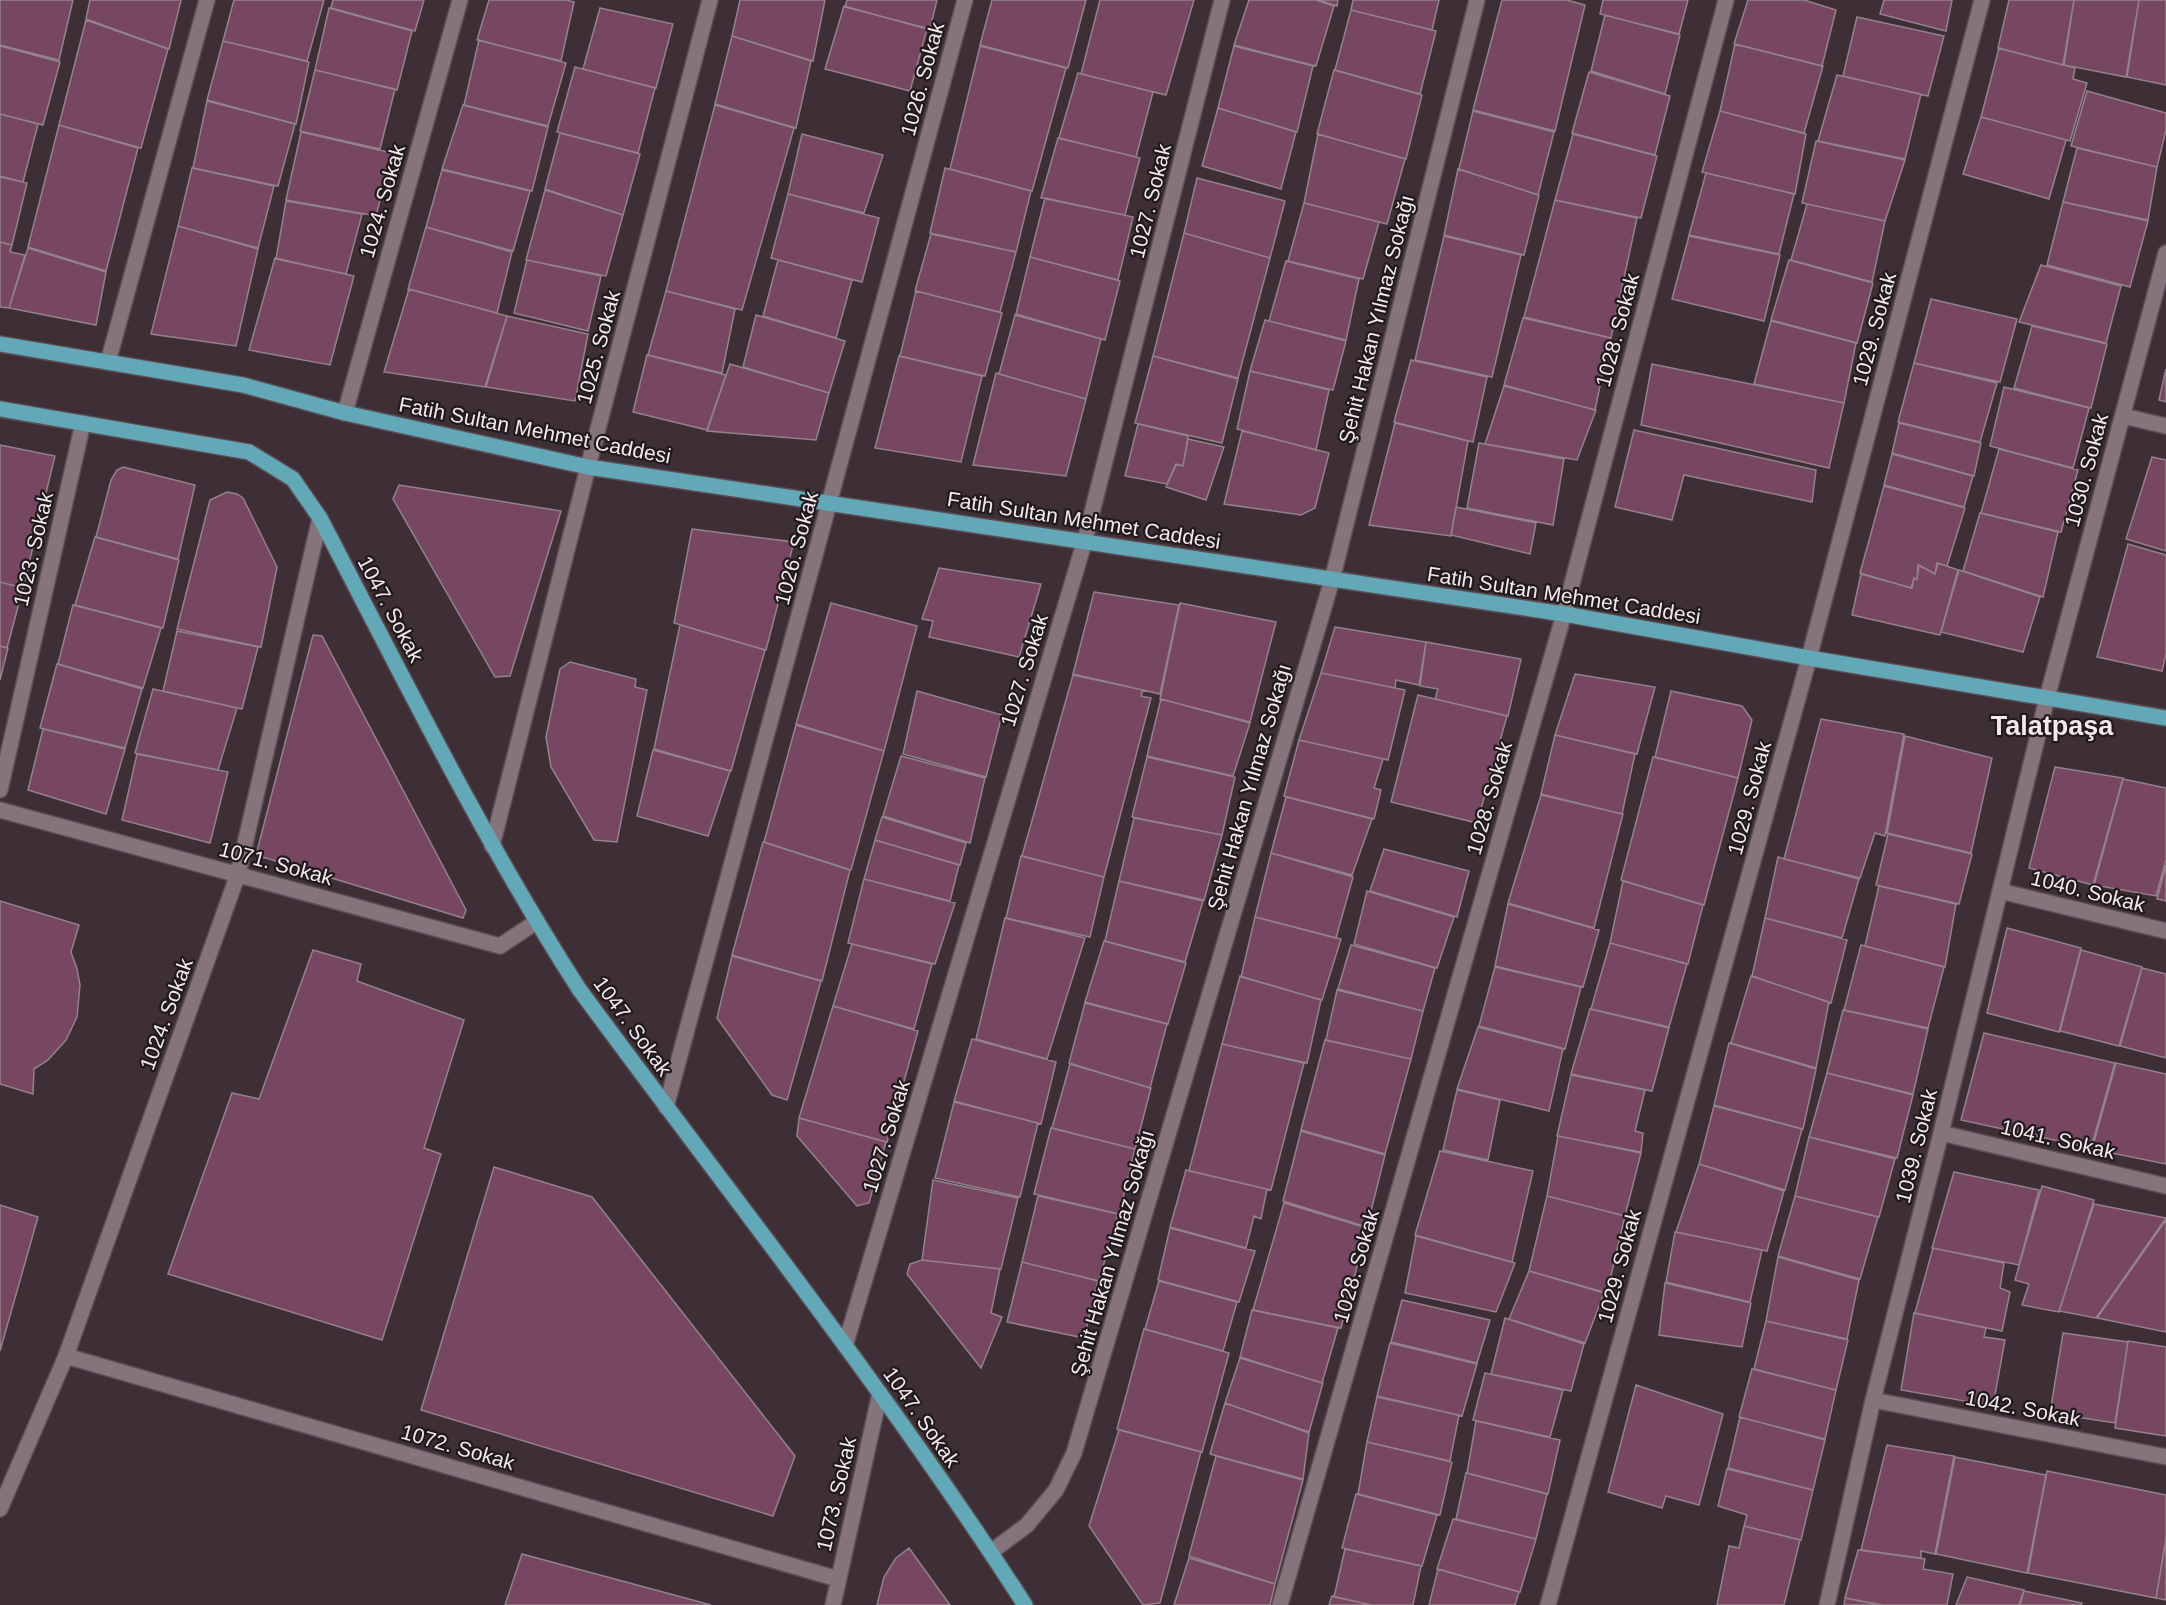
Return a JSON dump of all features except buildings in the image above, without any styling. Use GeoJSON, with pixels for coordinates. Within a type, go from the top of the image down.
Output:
{"type":"FeatureCollection","features":[{"type":"Feature","properties":{"kind":"main road","name":"Fatih Sultan Mehmet Caddesi"},"geometry":{"type":"LineString","coordinates":[[0,344],[243,385],[345,413],[588,466],[1564,614],[2166,718]]}},
{"type":"Feature","properties":{"kind":"main road"},"geometry":{"type":"LineString","coordinates":[[0,409],[83,423]]}},
{"type":"Feature","properties":{"kind":"main road","name":"1047. Sokak"},"geometry":{"type":"LineString","coordinates":[[83,423],[249,452],[293,479],[320,518],[492,846],[536,922],[579,989],[880,1393],[991,1552],[1025,1605]]}},
{"type":"Feature","properties":{"kind":"street"},"geometry":{"type":"LineString","coordinates":[[108,362],[207,0]]}},
{"type":"Feature","properties":{"kind":"street","name":"1024. Sokak"},"geometry":{"type":"LineString","coordinates":[[345,413],[460,0]]}},
{"type":"Feature","properties":{"kind":"street","name":"1025. Sokak"},"geometry":{"type":"LineString","coordinates":[[492,846],[588,466],[710,0]]}},
{"type":"Feature","properties":{"kind":"street","name":"1026. Sokak"},"geometry":{"type":"LineString","coordinates":[[666,1107],[965,0]]}},
{"type":"Feature","properties":{"kind":"street","name":"1027. Sokak"},"geometry":{"type":"LineString","coordinates":[[845,1346],[1085,540],[1222,0]]}},
{"type":"Feature","properties":{"kind":"street","name":"Şehit Hakan Yılmaz Sokağı"},"geometry":{"type":"LineString","coordinates":[[991,1552],[1027,1525],[1056,1490],[1074,1453],[1332,580],[1478,0]]}},
{"type":"Feature","properties":{"kind":"street","name":"1028. Sokak"},"geometry":{"type":"LineString","coordinates":[[1280,1605],[1564,614],[1726,0]]}},
{"type":"Feature","properties":{"kind":"street","name":"1029. Sokak"},"geometry":{"type":"LineString","coordinates":[[1548,1605],[1809,658],[1982,0]]}},
{"type":"Feature","properties":{"kind":"street","name":"1030. Sokak"},"geometry":{"type":"LineString","coordinates":[[2047,698],[2166,253]]}},
{"type":"Feature","properties":{"kind":"street"},"geometry":{"type":"LineString","coordinates":[[2122,416],[2166,426]]}},
{"type":"Feature","properties":{"kind":"street","name":"1023. Sokak"},"geometry":{"type":"LineString","coordinates":[[0,790],[83,423]]}},
{"type":"Feature","properties":{"kind":"street","name":"1024. Sokak"},"geometry":{"type":"LineString","coordinates":[[0,1509],[66,1356],[238,874],[320,518]]}},
{"type":"Feature","properties":{"kind":"street","name":"1039. Sokak"},"geometry":{"type":"LineString","coordinates":[[1827,1605],[1873,1400],[2047,698]]}},
{"type":"Feature","properties":{"kind":"street","name":"1071. Sokak"},"geometry":{"type":"LineString","coordinates":[[0,810],[500,946],[536,922]]}},
{"type":"Feature","properties":{"kind":"street","name":"1040. Sokak"},"geometry":{"type":"LineString","coordinates":[[2000,891],[2166,931]]}},
{"type":"Feature","properties":{"kind":"street","name":"1041. Sokak"},"geometry":{"type":"LineString","coordinates":[[1941,1133],[2166,1186]]}},
{"type":"Feature","properties":{"kind":"street","name":"1072. Sokak"},"geometry":{"type":"LineString","coordinates":[[66,1356],[838,1579]]}},
{"type":"Feature","properties":{"kind":"street","name":"1073. Sokak"},"geometry":{"type":"LineString","coordinates":[[833,1605],[880,1393]]}},
{"type":"Feature","properties":{"kind":"street","name":"1042. Sokak"},"geometry":{"type":"LineString","coordinates":[[1873,1400],[2166,1457]]}},
{"type":"Feature","properties":{"kind":"district","name":"Talatpaşa"},"geometry":{"type":"Point","coordinates":[2052,726]}}]}
